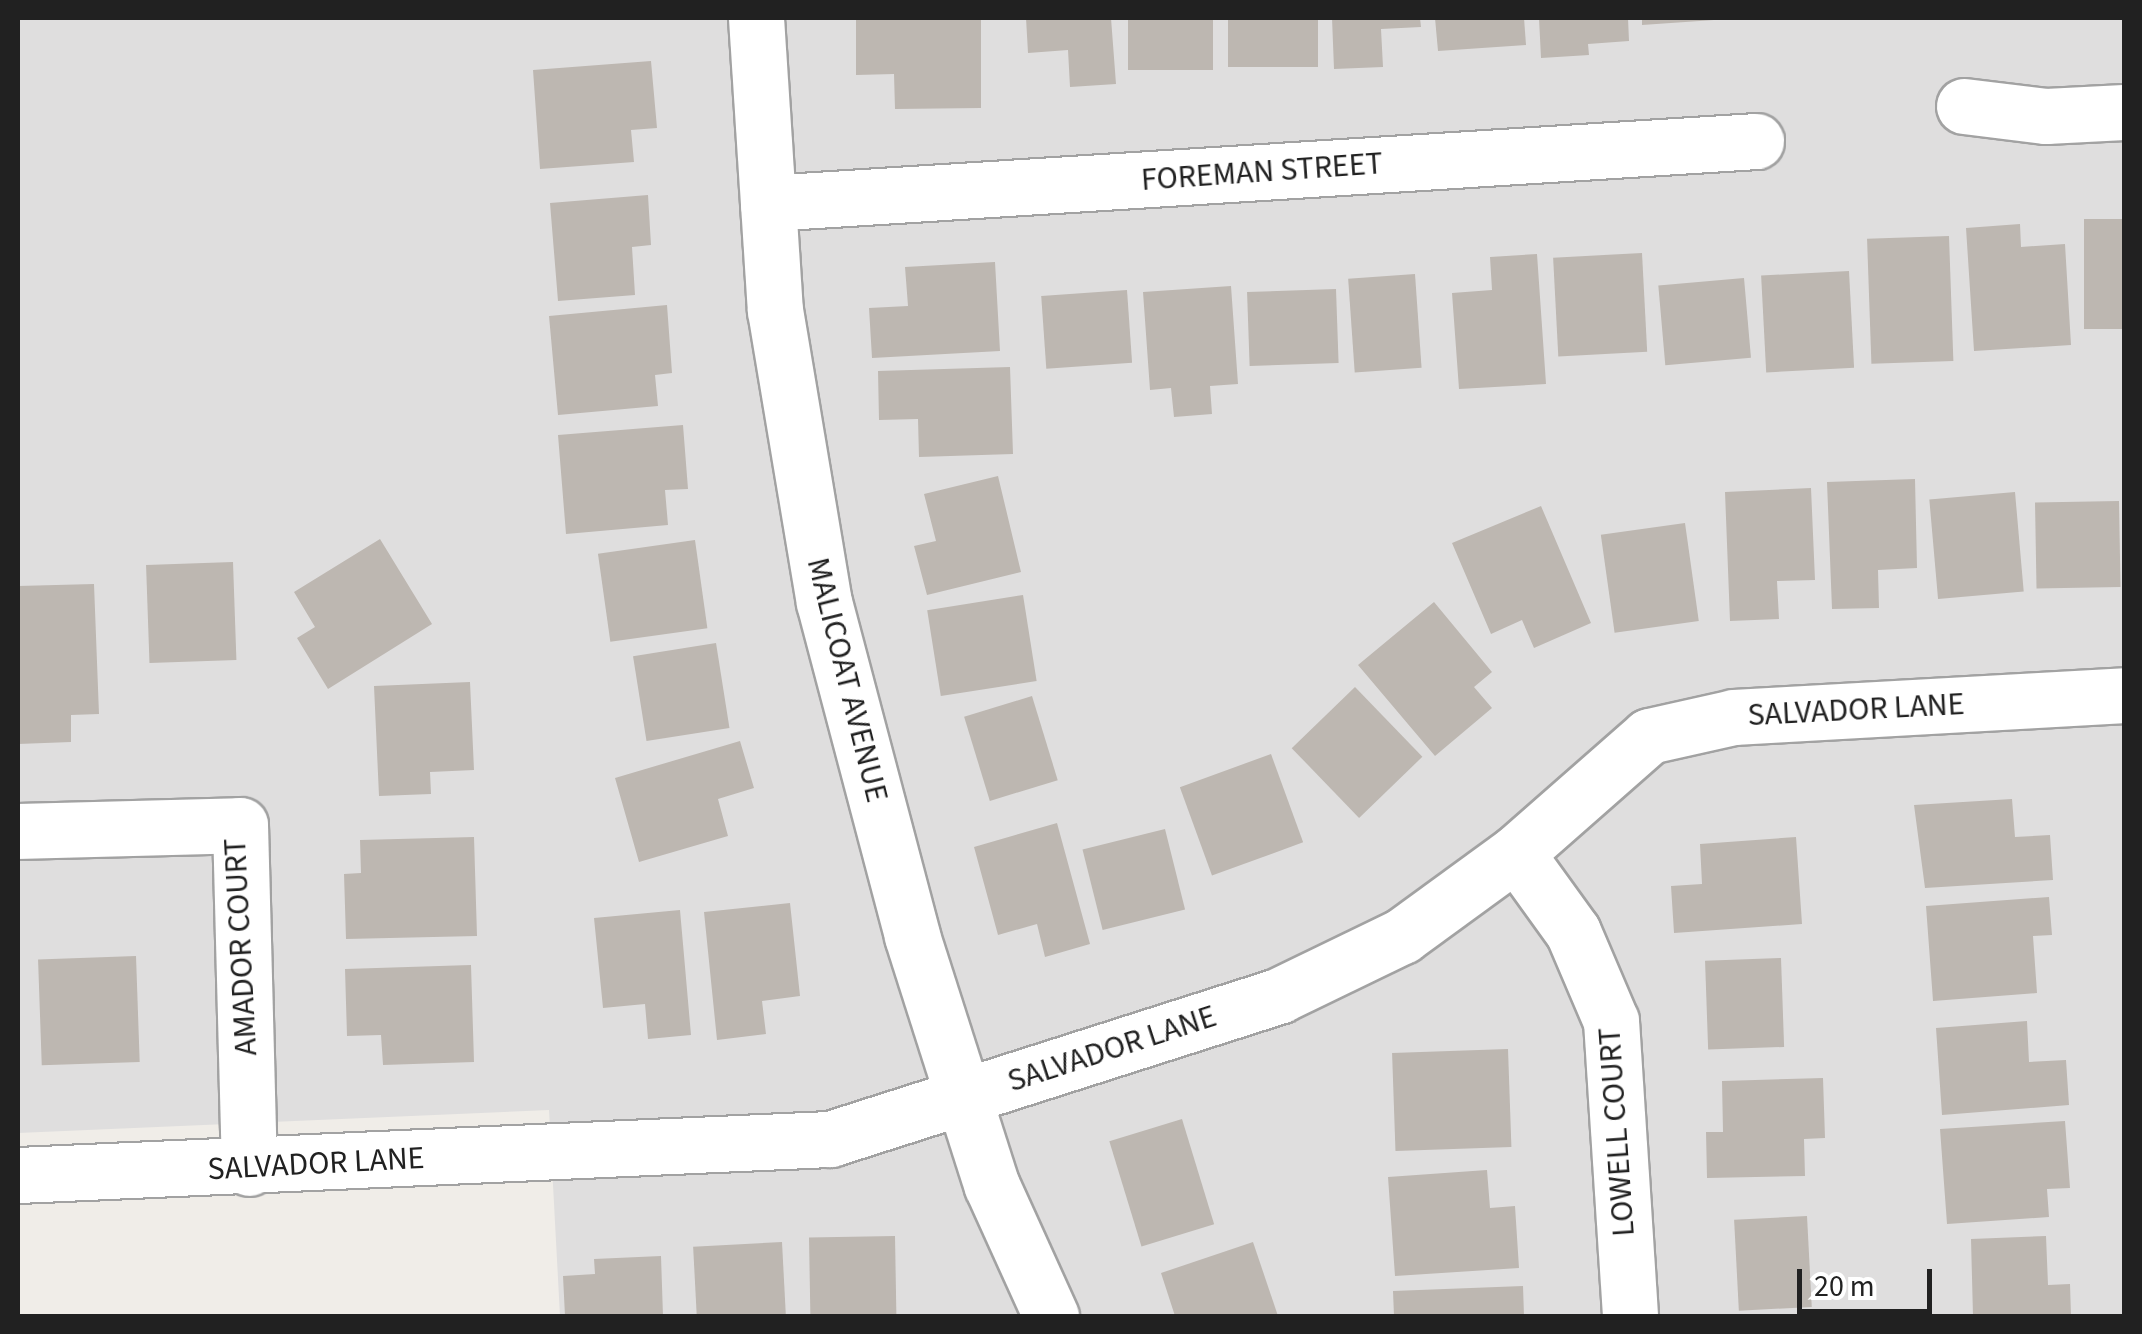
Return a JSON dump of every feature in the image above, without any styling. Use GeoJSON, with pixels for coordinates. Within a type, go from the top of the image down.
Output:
{"type":"FeatureCollection","features":[{"type":"Feature","properties":{"kind":"street","name":"MALICOAT AVENUE"},"geometry":{"type":"LineString","coordinates":[[756,18],[775,310],[824,602],[912,936],[992,1186],[1051,1316]]}},
{"type":"Feature","properties":{"kind":"street"},"geometry":{"type":"LineString","coordinates":[[1964,106],[2046,116],[2124,112]]}},
{"type":"Feature","properties":{"kind":"street","name":"FOREMAN STREET"},"geometry":{"type":"LineString","coordinates":[[768,203],[1756,141]]}},
{"type":"Feature","properties":{"kind":"street","name":"SALVADOR LANE"},"geometry":{"type":"LineString","coordinates":[[18,1175],[249,1168],[830,1139],[1280,996],[1402,936],[1516,853],[1649,736],[1734,717],[2124,695]]}},
{"type":"Feature","properties":{"kind":"street","name":"AMADOR COURT"},"geometry":{"type":"LineString","coordinates":[[18,831],[240,824],[249,1168]]}},
{"type":"Feature","properties":{"kind":"street","name":"LOWELL COURT"},"geometry":{"type":"LineString","coordinates":[[1516,853],[1573,932],[1612,1021],[1630,1316]]}},
{"type":"Feature","properties":{"kind":"shaded area"},"geometry":{"type":"Polygon","coordinates":[[[18,18],[2124,18],[2124,1316],[560,1316],[549,1110],[18,1133],[18,18]]]}},
{"type":"Feature","properties":{"kind":"building"},"geometry":{"type":"Polygon","coordinates":[[[856,18],[981,18],[981,108],[895,109],[894,74],[856,75],[856,18]]]}},
{"type":"Feature","properties":{"kind":"building"},"geometry":{"type":"Polygon","coordinates":[[[1026,18],[1111,18],[1116,84],[1070,87],[1068,50],[1028,53],[1026,18]]]}},
{"type":"Feature","properties":{"kind":"building"},"geometry":{"type":"Polygon","coordinates":[[[1128,18],[1213,18],[1213,70],[1128,70],[1128,18]]]}},
{"type":"Feature","properties":{"kind":"building"},"geometry":{"type":"Polygon","coordinates":[[[1228,18],[1318,18],[1318,67],[1228,67],[1228,18]]]}},
{"type":"Feature","properties":{"kind":"building"},"geometry":{"type":"Polygon","coordinates":[[[1332,18],[1420,18],[1421,27],[1381,29],[1383,67],[1334,69],[1332,18]]]}},
{"type":"Feature","properties":{"kind":"building"},"geometry":{"type":"Polygon","coordinates":[[[1435,18],[1524,18],[1526,45],[1438,51],[1435,18]]]}},
{"type":"Feature","properties":{"kind":"building"},"geometry":{"type":"Polygon","coordinates":[[[1539,18],[1628,18],[1629,41],[1588,44],[1589,55],[1541,58],[1539,18]]]}},
{"type":"Feature","properties":{"kind":"building"},"geometry":{"type":"Polygon","coordinates":[[[1642,18],[1713,18],[1714,20],[1642,25],[1642,18]]]}},
{"type":"Feature","properties":{"kind":"building"},"geometry":{"type":"Polygon","coordinates":[[[651,61],[657,128],[631,130],[634,162],[540,169],[533,70],[651,61]]]}},
{"type":"Feature","properties":{"kind":"building"},"geometry":{"type":"Polygon","coordinates":[[[648,195],[651,245],[632,247],[635,295],[558,301],[550,203],[648,195]]]}},
{"type":"Feature","properties":{"kind":"building"},"geometry":{"type":"Polygon","coordinates":[[[2084,219],[2124,219],[2124,329],[2084,329],[2084,219]]]}},
{"type":"Feature","properties":{"kind":"building"},"geometry":{"type":"Polygon","coordinates":[[[2020,224],[2021,247],[2065,244],[2071,345],[1974,351],[1966,228],[2020,224]]]}},
{"type":"Feature","properties":{"kind":"building"},"geometry":{"type":"Polygon","coordinates":[[[1949,236],[1953,361],[1871,364],[1867,239],[1949,236]]]}},
{"type":"Feature","properties":{"kind":"building"},"geometry":{"type":"Polygon","coordinates":[[[1642,253],[1647,352],[1558,357],[1553,258],[1642,253]]]}},
{"type":"Feature","properties":{"kind":"building"},"geometry":{"type":"Polygon","coordinates":[[[1537,254],[1546,384],[1459,389],[1452,293],[1492,290],[1490,257],[1537,254]]]}},
{"type":"Feature","properties":{"kind":"building"},"geometry":{"type":"Polygon","coordinates":[[[995,262],[1000,351],[872,358],[869,308],[908,306],[905,267],[995,262]]]}},
{"type":"Feature","properties":{"kind":"building"},"geometry":{"type":"Polygon","coordinates":[[[1849,271],[1854,368],[1766,372],[1761,276],[1849,271]]]}},
{"type":"Feature","properties":{"kind":"building"},"geometry":{"type":"Polygon","coordinates":[[[1415,274],[1422,368],[1355,372],[1348,279],[1415,274]]]}},
{"type":"Feature","properties":{"kind":"building"},"geometry":{"type":"Polygon","coordinates":[[[1744,278],[1751,358],[1665,365],[1658,285],[1744,278]]]}},
{"type":"Feature","properties":{"kind":"building"},"geometry":{"type":"Polygon","coordinates":[[[1231,286],[1238,384],[1210,386],[1212,414],[1174,417],[1171,388],[1150,390],[1143,292],[1231,286]]]}},
{"type":"Feature","properties":{"kind":"building"},"geometry":{"type":"Polygon","coordinates":[[[1336,289],[1339,363],[1250,366],[1247,292],[1336,289]]]}},
{"type":"Feature","properties":{"kind":"building"},"geometry":{"type":"Polygon","coordinates":[[[1127,290],[1132,363],[1046,369],[1041,296],[1127,290]]]}},
{"type":"Feature","properties":{"kind":"building"},"geometry":{"type":"Polygon","coordinates":[[[667,305],[672,373],[655,375],[658,406],[558,415],[549,316],[667,305]]]}},
{"type":"Feature","properties":{"kind":"building"},"geometry":{"type":"Polygon","coordinates":[[[1010,367],[1013,454],[919,457],[918,419],[879,420],[878,371],[1010,367]]]}},
{"type":"Feature","properties":{"kind":"building"},"geometry":{"type":"Polygon","coordinates":[[[683,425],[688,489],[665,490],[668,525],[566,534],[558,435],[683,425]]]}},
{"type":"Feature","properties":{"kind":"building"},"geometry":{"type":"Polygon","coordinates":[[[998,476],[1021,572],[927,595],[914,546],[936,541],[924,494],[998,476]]]}},
{"type":"Feature","properties":{"kind":"building"},"geometry":{"type":"Polygon","coordinates":[[[1915,479],[1917,568],[1878,570],[1879,608],[1832,609],[1827,482],[1915,479]]]}},
{"type":"Feature","properties":{"kind":"building"},"geometry":{"type":"Polygon","coordinates":[[[1811,488],[1815,580],[1777,581],[1779,619],[1730,621],[1725,492],[1811,488]]]}},
{"type":"Feature","properties":{"kind":"building"},"geometry":{"type":"Polygon","coordinates":[[[2015,492],[2024,592],[1938,599],[1929,499],[2015,492]]]}},
{"type":"Feature","properties":{"kind":"building"},"geometry":{"type":"Polygon","coordinates":[[[2119,501],[2121,587],[2037,588],[2035,502],[2119,501]]]}},
{"type":"Feature","properties":{"kind":"building"},"geometry":{"type":"Polygon","coordinates":[[[1541,506],[1591,623],[1534,648],[1522,620],[1491,634],[1452,543],[1541,506]]]}},
{"type":"Feature","properties":{"kind":"building"},"geometry":{"type":"Polygon","coordinates":[[[1685,523],[1699,621],[1615,633],[1601,535],[1685,523]]]}},
{"type":"Feature","properties":{"kind":"building"},"geometry":{"type":"Polygon","coordinates":[[[380,539],[432,624],[328,689],[297,638],[315,627],[294,592],[380,539]]]}},
{"type":"Feature","properties":{"kind":"building"},"geometry":{"type":"Polygon","coordinates":[[[695,540],[707,628],[610,642],[598,554],[695,540]]]}},
{"type":"Feature","properties":{"kind":"building"},"geometry":{"type":"Polygon","coordinates":[[[233,562],[236,660],[149,663],[146,565],[233,562]]]}},
{"type":"Feature","properties":{"kind":"building"},"geometry":{"type":"Polygon","coordinates":[[[94,584],[99,714],[71,715],[71,742],[18,744],[18,586],[94,584]]]}},
{"type":"Feature","properties":{"kind":"building"},"geometry":{"type":"Polygon","coordinates":[[[1023,595],[1037,681],[941,696],[927,610],[1023,595]]]}},
{"type":"Feature","properties":{"kind":"building"},"geometry":{"type":"Polygon","coordinates":[[[1434,602],[1492,672],[1474,687],[1492,708],[1435,756],[1358,665],[1434,602]]]}},
{"type":"Feature","properties":{"kind":"building"},"geometry":{"type":"Polygon","coordinates":[[[716,643],[729,728],[646,741],[633,656],[716,643]]]}},
{"type":"Feature","properties":{"kind":"building"},"geometry":{"type":"Polygon","coordinates":[[[470,682],[474,770],[430,772],[431,794],[379,796],[374,686],[470,682]]]}},
{"type":"Feature","properties":{"kind":"building"},"geometry":{"type":"Polygon","coordinates":[[[1355,687],[1422,757],[1359,818],[1292,748],[1355,687]]]}},
{"type":"Feature","properties":{"kind":"building"},"geometry":{"type":"Polygon","coordinates":[[[1032,696],[1058,780],[990,801],[964,717],[1032,696]]]}},
{"type":"Feature","properties":{"kind":"building"},"geometry":{"type":"Polygon","coordinates":[[[740,741],[754,788],[718,799],[728,836],[639,862],[615,778],[740,741]]]}},
{"type":"Feature","properties":{"kind":"building"},"geometry":{"type":"Polygon","coordinates":[[[1271,754],[1303,842],[1212,876],[1180,787],[1271,754]]]}},
{"type":"Feature","properties":{"kind":"building"},"geometry":{"type":"Polygon","coordinates":[[[2012,799],[2015,837],[2050,835],[2053,880],[1925,888],[1914,805],[2012,799]]]}},
{"type":"Feature","properties":{"kind":"building"},"geometry":{"type":"Polygon","coordinates":[[[1057,823],[1090,944],[1045,957],[1037,924],[998,935],[974,847],[1057,823]]]}},
{"type":"Feature","properties":{"kind":"building"},"geometry":{"type":"Polygon","coordinates":[[[1165,829],[1185,910],[1103,930],[1083,850],[1165,829]]]}},
{"type":"Feature","properties":{"kind":"building"},"geometry":{"type":"Polygon","coordinates":[[[474,837],[477,936],[346,939],[344,874],[361,873],[360,840],[474,837]]]}},
{"type":"Feature","properties":{"kind":"building"},"geometry":{"type":"Polygon","coordinates":[[[1796,837],[1802,924],[1674,933],[1671,886],[1702,884],[1700,844],[1796,837]]]}},
{"type":"Feature","properties":{"kind":"building"},"geometry":{"type":"Polygon","coordinates":[[[2049,897],[2052,935],[2033,936],[2037,993],[1933,1001],[1926,906],[2049,897]]]}},
{"type":"Feature","properties":{"kind":"building"},"geometry":{"type":"Polygon","coordinates":[[[790,903],[800,996],[762,1001],[766,1034],[717,1040],[704,912],[790,903]]]}},
{"type":"Feature","properties":{"kind":"building"},"geometry":{"type":"Polygon","coordinates":[[[680,910],[691,1035],[648,1039],[645,1004],[603,1008],[594,918],[680,910]]]}},
{"type":"Feature","properties":{"kind":"building"},"geometry":{"type":"Polygon","coordinates":[[[136,956],[140,1062],[42,1065],[38,959],[136,956]]]}},
{"type":"Feature","properties":{"kind":"building"},"geometry":{"type":"Polygon","coordinates":[[[1781,958],[1784,1047],[1708,1050],[1705,961],[1781,958]]]}},
{"type":"Feature","properties":{"kind":"building"},"geometry":{"type":"Polygon","coordinates":[[[471,965],[474,1062],[383,1065],[381,1035],[347,1036],[345,969],[471,965]]]}},
{"type":"Feature","properties":{"kind":"building"},"geometry":{"type":"Polygon","coordinates":[[[2027,1021],[2029,1062],[2066,1060],[2069,1105],[1942,1115],[1936,1028],[2027,1021]]]}},
{"type":"Feature","properties":{"kind":"building"},"geometry":{"type":"Polygon","coordinates":[[[1508,1049],[1511,1147],[1395,1151],[1392,1053],[1508,1049]]]}},
{"type":"Feature","properties":{"kind":"building"},"geometry":{"type":"Polygon","coordinates":[[[1823,1078],[1825,1138],[1804,1139],[1805,1176],[1707,1178],[1706,1132],[1723,1132],[1722,1081],[1823,1078]]]}},
{"type":"Feature","properties":{"kind":"building"},"geometry":{"type":"Polygon","coordinates":[[[1182,1119],[1214,1224],[1141,1246],[1109,1141],[1182,1119]]]}},
{"type":"Feature","properties":{"kind":"building"},"geometry":{"type":"Polygon","coordinates":[[[2065,1121],[2070,1188],[2047,1189],[2049,1217],[1947,1224],[1940,1129],[2065,1121]]]}},
{"type":"Feature","properties":{"kind":"building"},"geometry":{"type":"Polygon","coordinates":[[[1487,1170],[1490,1208],[1515,1206],[1519,1268],[1395,1276],[1388,1177],[1487,1170]]]}},
{"type":"Feature","properties":{"kind":"building"},"geometry":{"type":"Polygon","coordinates":[[[1807,1216],[1812,1307],[1739,1311],[1734,1220],[1807,1216]]]}},
{"type":"Feature","properties":{"kind":"building"},"geometry":{"type":"Polygon","coordinates":[[[895,1236],[896,1316],[810,1316],[809,1238],[895,1236]]]}},
{"type":"Feature","properties":{"kind":"building"},"geometry":{"type":"Polygon","coordinates":[[[2046,1236],[2048,1285],[2070,1284],[2071,1316],[1973,1316],[1971,1239],[2046,1236]]]}},
{"type":"Feature","properties":{"kind":"building"},"geometry":{"type":"Polygon","coordinates":[[[782,1242],[786,1316],[697,1316],[693,1247],[782,1242]]]}},
{"type":"Feature","properties":{"kind":"building"},"geometry":{"type":"Polygon","coordinates":[[[1253,1242],[1278,1316],[1175,1316],[1161,1273],[1253,1242]]]}},
{"type":"Feature","properties":{"kind":"building"},"geometry":{"type":"Polygon","coordinates":[[[661,1256],[663,1316],[565,1316],[563,1276],[595,1274],[594,1259],[661,1256]]]}},
{"type":"Feature","properties":{"kind":"building"},"geometry":{"type":"Polygon","coordinates":[[[1523,1286],[1524,1316],[1394,1316],[1393,1291],[1523,1286]]]}}]}
